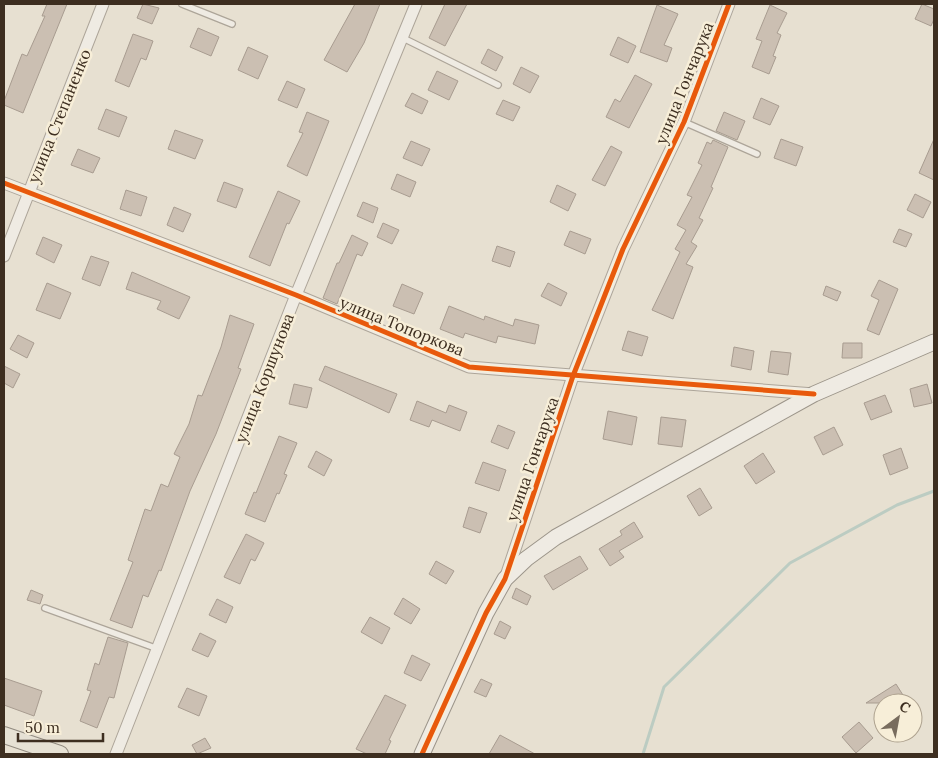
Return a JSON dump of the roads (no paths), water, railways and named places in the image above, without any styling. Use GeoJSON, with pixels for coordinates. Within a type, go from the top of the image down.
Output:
{"type":"FeatureCollection","features":[{"type":"Feature","properties":{"kind":"main road"},"geometry":{"type":"LineString","coordinates":[[4,735],[60,754]]}},
{"type":"Feature","properties":{"kind":"street","name":"улица Степаненко"},"geometry":{"type":"LineString","coordinates":[[4,256],[104,4]]}},
{"type":"Feature","properties":{"kind":"street","name":"улица Коршунова"},"geometry":{"type":"LineString","coordinates":[[116,754],[296,295],[416,4]]}},
{"type":"Feature","properties":{"kind":"street","name":"улица Гончарука"},"geometry":{"type":"LineString","coordinates":[[422,754],[486,613],[505,578],[573,376],[623,249],[684,122],[729,4]]}},
{"type":"Feature","properties":{"kind":"street","name":"улица Топоркова"},"geometry":{"type":"LineString","coordinates":[[4,183],[296,295],[469,367],[814,394]]}},
{"type":"Feature","properties":{"kind":"street","name":"улица Топоркова"},"geometry":{"type":"LineString","coordinates":[[505,578],[526,559],[556,537],[814,394],[934,342]]}},
{"type":"Feature","properties":{"kind":"lane"},"geometry":{"type":"LineString","coordinates":[[182,4],[232,24]]}},
{"type":"Feature","properties":{"kind":"lane"},"geometry":{"type":"LineString","coordinates":[[403,38],[498,85]]}},
{"type":"Feature","properties":{"kind":"lane"},"geometry":{"type":"LineString","coordinates":[[684,122],[757,154]]}},
{"type":"Feature","properties":{"kind":"lane"},"geometry":{"type":"LineString","coordinates":[[46,608],[158,649]]}},
{"type":"Feature","properties":{"kind":"waterway"},"geometry":{"type":"LineString","coordinates":[[643,754],[664,687],[790,563],[897,505],[934,491]]}}]}
